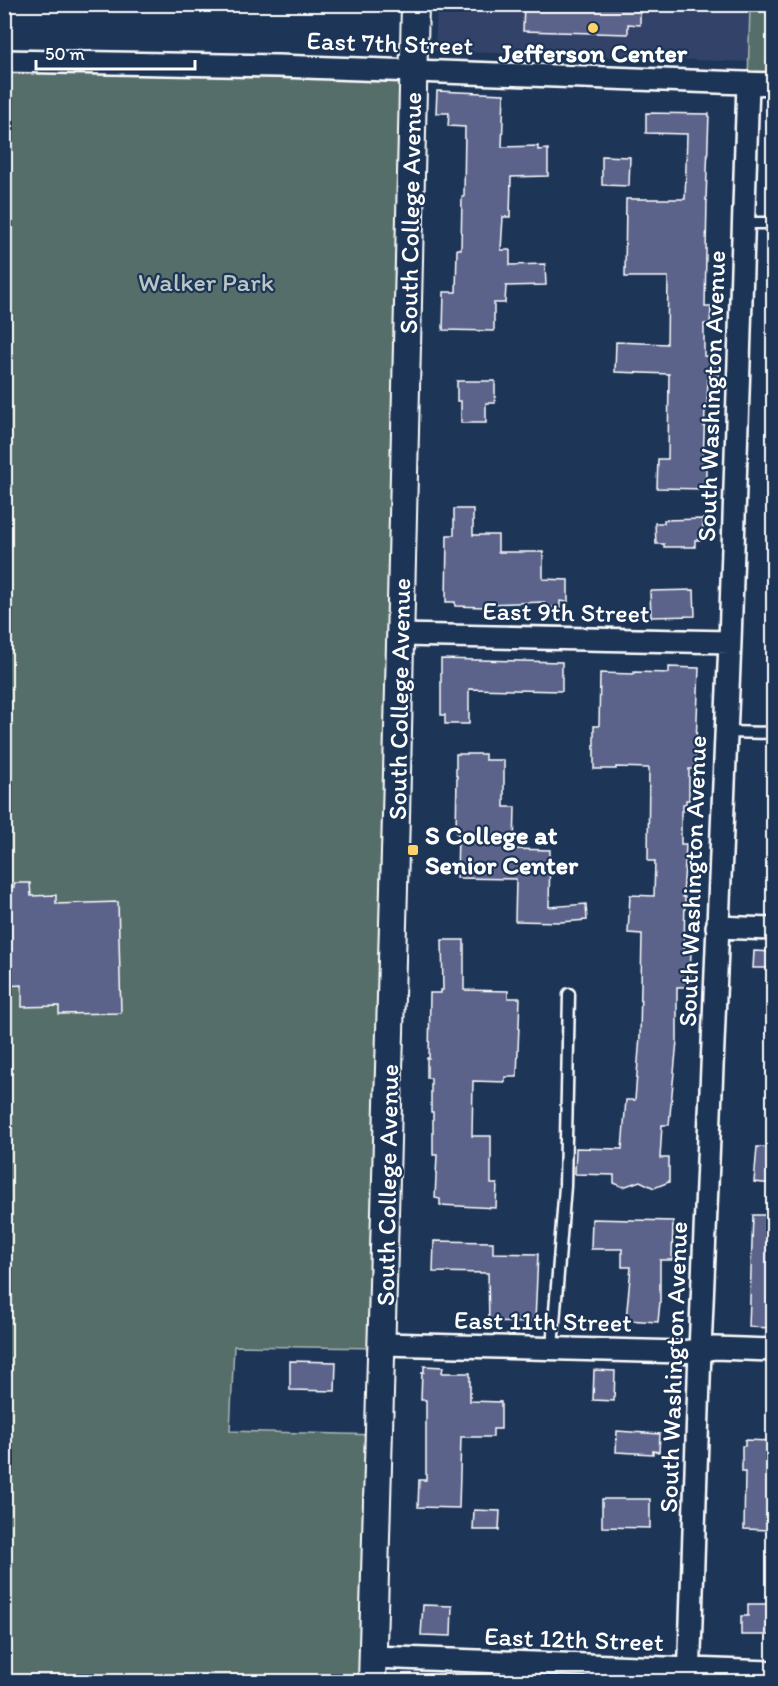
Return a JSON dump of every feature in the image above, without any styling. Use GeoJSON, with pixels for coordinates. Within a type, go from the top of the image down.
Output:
{"type":"FeatureCollection","features":[{"type":"Feature","properties":{"kind":"street","name":"South College Avenue"},"geometry":{"type":"LineString","coordinates":[[372,1670],[383,1344],[415,4]]}},
{"type":"Feature","properties":{"kind":"street","name":"East 7th Street"},"geometry":{"type":"LineString","coordinates":[[4,61],[278,66],[774,84]]}},
{"type":"Feature","properties":{"kind":"street","name":"South Washington Avenue"},"geometry":{"type":"LineString","coordinates":[[689,1676],[700,1350],[730,642],[748,83]]}},
{"type":"Feature","properties":{"kind":"street","name":"East 9th Street"},"geometry":{"type":"LineString","coordinates":[[401,635],[730,642]]}},
{"type":"Feature","properties":{"kind":"street"},"geometry":{"type":"LineString","coordinates":[[717,927],[774,929]]}},
{"type":"Feature","properties":{"kind":"street","name":"East 11th Street"},"geometry":{"type":"LineString","coordinates":[[383,1344],[682,1352],[715,1348],[774,1350]]}},
{"type":"Feature","properties":{"kind":"street","name":"East 12th Street"},"geometry":{"type":"LineString","coordinates":[[372,1670],[689,1676],[774,1672]]}},
{"type":"Feature","properties":{"kind":"lane"},"geometry":{"type":"LineString","coordinates":[[744,223],[774,223]]}},
{"type":"Feature","properties":{"kind":"lane"},"geometry":{"type":"LineString","coordinates":[[726,732],[774,733]]}},
{"type":"Feature","properties":{"kind":"lane"},"geometry":{"type":"LineString","coordinates":[[552,1348],[565,1186],[569,994]]}},
{"type":"Feature","properties":{"kind":"shaded area","name":"Jefferson Center"},"geometry":{"type":"Polygon","coordinates":[[[437,5],[750,5],[749,62],[435,51],[437,5]]]}},
{"type":"Feature","properties":{"kind":"green space"},"geometry":{"type":"Polygon","coordinates":[[[750,5],[773,5],[773,84],[748,83],[750,5]]]}},
{"type":"Feature","properties":{"kind":"green space","name":"Walker Park"},"geometry":{"type":"Polygon","coordinates":[[[5,61],[413,71],[382,1348],[234,1346],[230,1431],[380,1435],[372,1681],[5,1682],[5,61]]]}},
{"type":"Feature","properties":{"kind":"building"},"geometry":{"type":"Polygon","coordinates":[[[524,4],[640,4],[640,25],[628,24],[628,34],[523,31],[524,4]]]}},
{"type":"Feature","properties":{"kind":"building"},"geometry":{"type":"Polygon","coordinates":[[[437,91],[504,94],[502,147],[538,146],[538,150],[548,149],[548,176],[511,177],[510,217],[503,217],[501,250],[510,250],[510,265],[545,264],[546,285],[506,286],[505,303],[494,303],[494,331],[443,330],[444,292],[456,292],[457,249],[461,249],[465,127],[448,126],[449,113],[436,113],[437,91]]]}},
{"type":"Feature","properties":{"kind":"building"},"geometry":{"type":"Polygon","coordinates":[[[646,113],[709,114],[705,307],[711,307],[710,324],[704,324],[704,356],[720,357],[719,376],[708,376],[703,460],[706,460],[706,489],[657,488],[658,459],[668,459],[669,374],[615,372],[616,342],[667,344],[668,277],[625,277],[626,199],[685,199],[687,134],[646,133],[646,113]]]}},
{"type":"Feature","properties":{"kind":"building"},"geometry":{"type":"Polygon","coordinates":[[[602,156],[630,157],[629,186],[602,185],[602,156]]]}},
{"type":"Feature","properties":{"kind":"building"},"geometry":{"type":"Polygon","coordinates":[[[457,381],[495,381],[495,403],[486,403],[486,423],[461,423],[461,401],[457,401],[457,381]]]}},
{"type":"Feature","properties":{"kind":"building"},"geometry":{"type":"Polygon","coordinates":[[[454,509],[473,509],[473,535],[498,535],[498,552],[543,552],[543,579],[568,580],[568,602],[560,601],[560,608],[544,607],[544,602],[485,604],[484,607],[455,606],[455,602],[446,602],[447,535],[454,535],[454,509]]]}},
{"type":"Feature","properties":{"kind":"building"},"geometry":{"type":"Polygon","coordinates":[[[703,519],[703,540],[695,540],[695,547],[664,547],[664,544],[656,544],[655,523],[664,523],[664,520],[703,519]]]}},
{"type":"Feature","properties":{"kind":"building"},"geometry":{"type":"Polygon","coordinates":[[[694,590],[695,616],[651,617],[650,591],[694,590]]]}},
{"type":"Feature","properties":{"kind":"building"},"geometry":{"type":"Polygon","coordinates":[[[441,659],[562,662],[562,691],[469,689],[469,724],[445,724],[445,715],[441,715],[441,659]]]}},
{"type":"Feature","properties":{"kind":"building"},"geometry":{"type":"Polygon","coordinates":[[[669,667],[699,668],[695,769],[689,769],[689,800],[683,804],[683,811],[681,811],[681,844],[686,844],[683,897],[685,897],[684,948],[691,948],[690,987],[677,987],[677,1041],[669,1125],[662,1125],[660,1158],[669,1158],[669,1182],[654,1188],[640,1181],[623,1187],[614,1183],[614,1175],[575,1174],[576,1148],[622,1149],[626,1100],[635,1100],[640,1036],[642,934],[628,933],[630,895],[654,896],[655,861],[648,861],[649,768],[594,769],[594,726],[599,726],[600,673],[669,673],[669,667]]]}},
{"type":"Feature","properties":{"kind":"building"},"geometry":{"type":"Polygon","coordinates":[[[456,754],[485,754],[485,760],[504,760],[504,807],[515,807],[514,849],[550,850],[549,907],[586,904],[587,920],[515,921],[516,879],[457,878],[456,754]]]}},
{"type":"Feature","properties":{"kind":"building"},"geometry":{"type":"Polygon","coordinates":[[[14,883],[30,883],[31,896],[56,895],[56,904],[118,902],[121,1013],[59,1014],[59,1006],[22,1007],[22,985],[4,986],[4,887],[14,887],[14,883]]]}},
{"type":"Feature","properties":{"kind":"building"},"geometry":{"type":"Polygon","coordinates":[[[442,940],[464,940],[464,990],[508,991],[508,998],[520,998],[517,1077],[505,1077],[505,1082],[473,1081],[472,1136],[491,1136],[491,1184],[497,1184],[496,1208],[440,1205],[440,1199],[435,1198],[437,1155],[433,1155],[431,1078],[427,1078],[427,1058],[429,1058],[430,993],[441,993],[443,990],[442,940]]]}},
{"type":"Feature","properties":{"kind":"building"},"geometry":{"type":"Polygon","coordinates":[[[754,951],[774,952],[774,968],[753,968],[754,951]]]}},
{"type":"Feature","properties":{"kind":"building"},"geometry":{"type":"Polygon","coordinates":[[[757,1147],[774,1148],[774,1184],[754,1182],[757,1147]]]}},
{"type":"Feature","properties":{"kind":"building"},"geometry":{"type":"Polygon","coordinates":[[[753,1215],[774,1215],[774,1328],[749,1327],[753,1215]]]}},
{"type":"Feature","properties":{"kind":"building"},"geometry":{"type":"Polygon","coordinates":[[[592,1219],[673,1221],[672,1260],[660,1260],[658,1322],[626,1320],[631,1267],[622,1267],[622,1249],[591,1249],[592,1219]]]}},
{"type":"Feature","properties":{"kind":"building"},"geometry":{"type":"Polygon","coordinates":[[[434,1241],[493,1242],[493,1253],[538,1254],[535,1321],[528,1321],[528,1323],[489,1322],[488,1273],[433,1272],[434,1241]]]}},
{"type":"Feature","properties":{"kind":"building"},"geometry":{"type":"Polygon","coordinates":[[[290,1361],[336,1362],[335,1391],[290,1390],[290,1361]]]}},
{"type":"Feature","properties":{"kind":"building"},"geometry":{"type":"Polygon","coordinates":[[[424,1366],[443,1367],[442,1373],[470,1373],[470,1401],[501,1402],[501,1429],[493,1429],[493,1437],[461,1437],[459,1508],[418,1507],[419,1480],[426,1480],[426,1400],[421,1400],[424,1366]]]}},
{"type":"Feature","properties":{"kind":"building"},"geometry":{"type":"Polygon","coordinates":[[[594,1370],[615,1371],[614,1401],[593,1400],[594,1370]]]}},
{"type":"Feature","properties":{"kind":"building"},"geometry":{"type":"Polygon","coordinates":[[[617,1431],[660,1434],[659,1452],[653,1451],[653,1454],[616,1452],[617,1431]]]}},
{"type":"Feature","properties":{"kind":"building"},"geometry":{"type":"Polygon","coordinates":[[[745,1440],[774,1441],[772,1530],[744,1529],[745,1472],[742,1472],[742,1446],[745,1446],[745,1440]]]}},
{"type":"Feature","properties":{"kind":"building"},"geometry":{"type":"Polygon","coordinates":[[[602,1499],[650,1499],[650,1528],[602,1527],[602,1499]]]}},
{"type":"Feature","properties":{"kind":"building"},"geometry":{"type":"Polygon","coordinates":[[[474,1510],[500,1511],[499,1530],[473,1530],[474,1510]]]}},
{"type":"Feature","properties":{"kind":"building"},"geometry":{"type":"Polygon","coordinates":[[[748,1604],[774,1604],[774,1635],[741,1635],[741,1616],[748,1616],[748,1604]]]}},
{"type":"Feature","properties":{"kind":"building"},"geometry":{"type":"Polygon","coordinates":[[[423,1605],[452,1606],[451,1636],[421,1635],[423,1605]]]}},
{"type":"Feature","properties":{"kind":"place","name":"Jefferson Center"},"geometry":{"type":"Point","coordinates":[593,28]}},
{"type":"Feature","properties":{"kind":"place","name":"S College at Senior Center"},"geometry":{"type":"Point","coordinates":[413,850]}}]}
